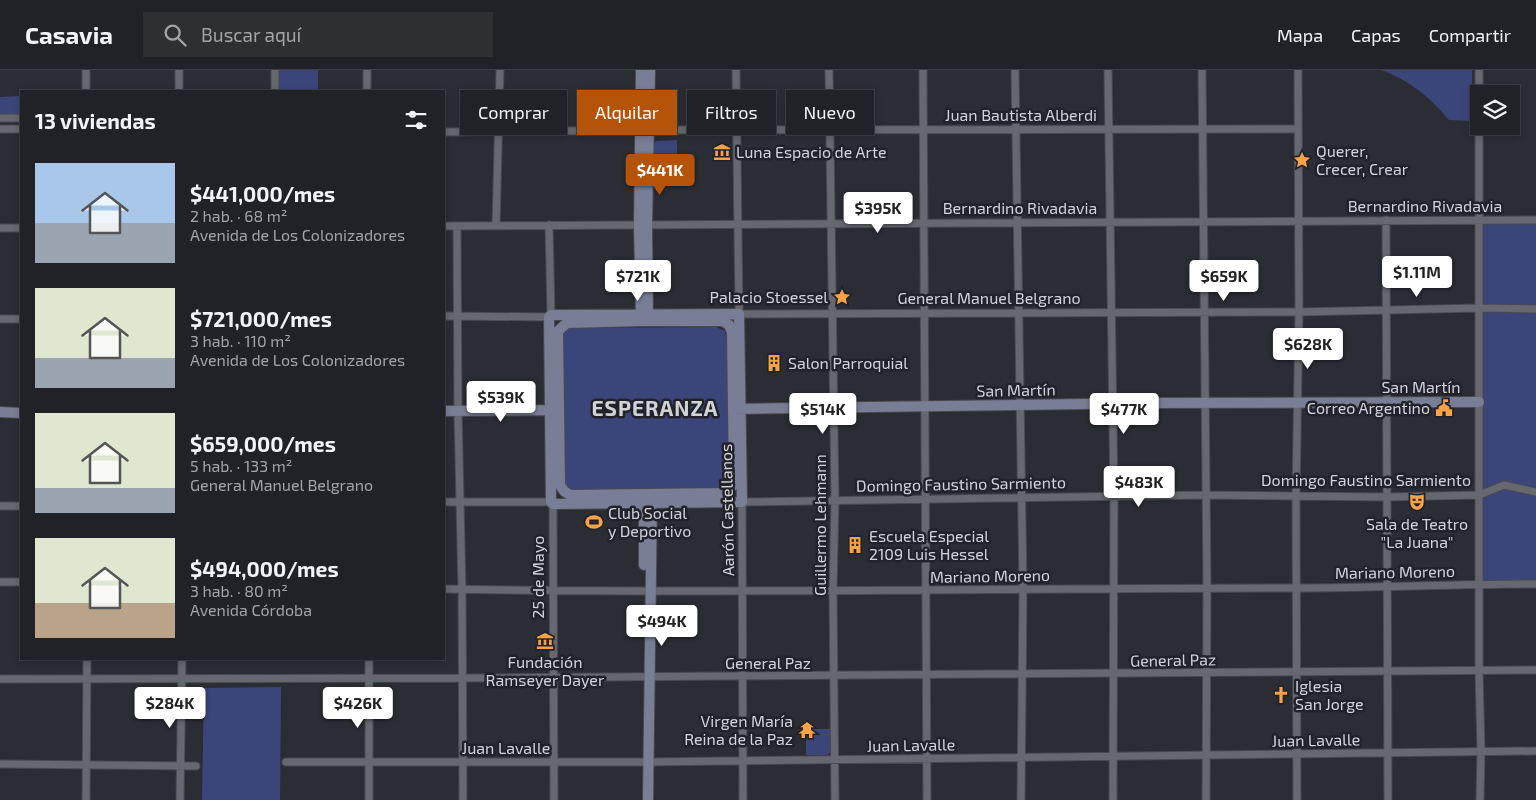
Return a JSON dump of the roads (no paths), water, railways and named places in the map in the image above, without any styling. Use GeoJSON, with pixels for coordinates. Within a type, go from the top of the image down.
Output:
{"type":"FeatureCollection","features":[{"type":"Feature","properties":{"kind":"main road"},"geometry":{"type":"LineString","coordinates":[[642,70],[643,90]]}},
{"type":"Feature","properties":{"kind":"main road"},"geometry":{"type":"LineString","coordinates":[[648,90],[650,70]]}},
{"type":"Feature","properties":{"kind":"main road"},"geometry":{"type":"LineString","coordinates":[[644,318],[645,135]]}},
{"type":"Feature","properties":{"kind":"main road","name":"General Manuel Belgrano"},"geometry":{"type":"LineString","coordinates":[[563,324],[739,314]]}},
{"type":"Feature","properties":{"kind":"main road","name":"Aarón Castellanos"},"geometry":{"type":"LineString","coordinates":[[723,493],[732,489],[734,481],[739,314]]}},
{"type":"Feature","properties":{"kind":"main road","name":"General Manuel Belgrano"},"geometry":{"type":"LineString","coordinates":[[550,316],[723,321],[729,325],[732,332]]}},
{"type":"Feature","properties":{"kind":"main road","name":"25 de Mayo"},"geometry":{"type":"LineString","coordinates":[[550,316],[554,410],[560,484]]}},
{"type":"Feature","properties":{"kind":"main road","name":"25 de Mayo"},"geometry":{"type":"LineString","coordinates":[[552,503],[557,334],[563,324]]}},
{"type":"Feature","properties":{"kind":"main road","name":"Aarón Castellanos"},"geometry":{"type":"LineString","coordinates":[[732,332],[742,502]]}},
{"type":"Feature","properties":{"kind":"main road","name":"San Martín"},"geometry":{"type":"LineString","coordinates":[[737,409],[1296,402],[1479,402]]}},
{"type":"Feature","properties":{"kind":"main road"},"geometry":{"type":"LineString","coordinates":[[445,411],[554,410]]}},
{"type":"Feature","properties":{"kind":"main road"},"geometry":{"type":"LineString","coordinates":[[0,412],[20,413]]}},
{"type":"Feature","properties":{"kind":"main road","name":"Domingo Faustino Sarmiento"},"geometry":{"type":"LineString","coordinates":[[560,484],[564,491],[570,494],[742,502]]}},
{"type":"Feature","properties":{"kind":"main road","name":"Domingo Faustino Sarmiento"},"geometry":{"type":"LineString","coordinates":[[552,503],[723,493]]}},
{"type":"Feature","properties":{"kind":"main road"},"geometry":{"type":"LineString","coordinates":[[648,498],[646,762],[648,800]]}},
{"type":"Feature","properties":{"kind":"main road"},"geometry":{"type":"LineString","coordinates":[[642,800],[646,762]]}},
{"type":"Feature","properties":{"kind":"street"},"geometry":{"type":"LineString","coordinates":[[86,70],[86,90]]}},
{"type":"Feature","properties":{"kind":"street"},"geometry":{"type":"LineString","coordinates":[[179,70],[179,90]]}},
{"type":"Feature","properties":{"kind":"street"},"geometry":{"type":"LineString","coordinates":[[275,70],[275,90]]}},
{"type":"Feature","properties":{"kind":"street"},"geometry":{"type":"LineString","coordinates":[[366,90],[367,70]]}},
{"type":"Feature","properties":{"kind":"street"},"geometry":{"type":"LineString","coordinates":[[500,70],[500,90]]}},
{"type":"Feature","properties":{"kind":"street","name":"Aarón Castellanos"},"geometry":{"type":"LineString","coordinates":[[736,70],[736,90]]}},
{"type":"Feature","properties":{"kind":"street","name":"Guillermo Lehmann"},"geometry":{"type":"LineString","coordinates":[[829,70],[829,90]]}},
{"type":"Feature","properties":{"kind":"street"},"geometry":{"type":"LineString","coordinates":[[923,70],[927,800]]}},
{"type":"Feature","properties":{"kind":"street"},"geometry":{"type":"LineString","coordinates":[[1015,70],[1023,589],[1022,800]]}},
{"type":"Feature","properties":{"kind":"street"},"geometry":{"type":"LineString","coordinates":[[1108,70],[1114,498],[1113,800]]}},
{"type":"Feature","properties":{"kind":"street"},"geometry":{"type":"LineString","coordinates":[[1202,70],[1207,587],[1206,800]]}},
{"type":"Feature","properties":{"kind":"street"},"geometry":{"type":"LineString","coordinates":[[1297,800],[1296,402],[1299,312],[1298,70]]}},
{"type":"Feature","properties":{"kind":"street"},"geometry":{"type":"LineString","coordinates":[[1479,70],[1479,85]]}},
{"type":"Feature","properties":{"kind":"street"},"geometry":{"type":"LineString","coordinates":[[0,118],[20,118]]}},
{"type":"Feature","properties":{"kind":"street"},"geometry":{"type":"LineString","coordinates":[[0,129],[20,129]]}},
{"type":"Feature","properties":{"kind":"street","name":"Juan Bautista Alberdi"},"geometry":{"type":"LineString","coordinates":[[874,130],[1298,129]]}},
{"type":"Feature","properties":{"kind":"street","name":"Juan Bautista Alberdi"},"geometry":{"type":"LineString","coordinates":[[445,132],[460,132]]}},
{"type":"Feature","properties":{"kind":"street"},"geometry":{"type":"LineString","coordinates":[[496,226],[500,135]]}},
{"type":"Feature","properties":{"kind":"street","name":"Aarón Castellanos"},"geometry":{"type":"LineString","coordinates":[[737,135],[739,314]]}},
{"type":"Feature","properties":{"kind":"street","name":"Guillermo Lehmann"},"geometry":{"type":"LineString","coordinates":[[829,135],[835,500],[833,591],[835,800]]}},
{"type":"Feature","properties":{"kind":"street"},"geometry":{"type":"LineString","coordinates":[[1479,135],[1480,800]]}},
{"type":"Feature","properties":{"kind":"street","name":"Bernardino Rivadavia"},"geometry":{"type":"LineString","coordinates":[[445,226],[1204,220],[1536,220]]}},
{"type":"Feature","properties":{"kind":"street"},"geometry":{"type":"LineString","coordinates":[[1386,220],[1388,800]]}},
{"type":"Feature","properties":{"kind":"street","name":"25 de Mayo"},"geometry":{"type":"LineString","coordinates":[[549,225],[550,316]]}},
{"type":"Feature","properties":{"kind":"street"},"geometry":{"type":"LineString","coordinates":[[457,226],[463,800]]}},
{"type":"Feature","properties":{"kind":"street"},"geometry":{"type":"LineString","coordinates":[[0,228],[20,228]]}},
{"type":"Feature","properties":{"kind":"street","name":"General Manuel Belgrano"},"geometry":{"type":"LineString","coordinates":[[739,314],[1205,313],[1479,308],[1536,309]]}},
{"type":"Feature","properties":{"kind":"street","name":"General Manuel Belgrano"},"geometry":{"type":"LineString","coordinates":[[445,316],[550,316]]}},
{"type":"Feature","properties":{"kind":"street"},"geometry":{"type":"LineString","coordinates":[[0,319],[20,319]]}},
{"type":"Feature","properties":{"kind":"street","name":"Domingo Faustino Sarmiento"},"geometry":{"type":"LineString","coordinates":[[742,502],[1114,498],[1206,495],[1386,497],[1479,495],[1504,485],[1536,492]]}},
{"type":"Feature","properties":{"kind":"street","name":"Domingo Faustino Sarmiento"},"geometry":{"type":"LineString","coordinates":[[445,502],[552,503]]}},
{"type":"Feature","properties":{"kind":"street","name":"Aarón Castellanos"},"geometry":{"type":"LineString","coordinates":[[742,502],[743,800]]}},
{"type":"Feature","properties":{"kind":"street","name":"25 de Mayo"},"geometry":{"type":"LineString","coordinates":[[552,503],[554,800]]}},
{"type":"Feature","properties":{"kind":"street"},"geometry":{"type":"LineString","coordinates":[[0,506],[20,506]]}},
{"type":"Feature","properties":{"kind":"street"},"geometry":{"type":"LineString","coordinates":[[0,582],[20,582]]}},
{"type":"Feature","properties":{"kind":"street","name":"Mariano Moreno"},"geometry":{"type":"LineString","coordinates":[[445,589],[833,591],[1207,587],[1296,588],[1536,584]]}},
{"type":"Feature","properties":{"kind":"street"},"geometry":{"type":"LineString","coordinates":[[86,800],[87,660]]}},
{"type":"Feature","properties":{"kind":"street"},"geometry":{"type":"LineString","coordinates":[[180,800],[182,660]]}},
{"type":"Feature","properties":{"kind":"street"},"geometry":{"type":"LineString","coordinates":[[369,660],[369,800]]}},
{"type":"Feature","properties":{"kind":"street","name":"General Paz"},"geometry":{"type":"LineString","coordinates":[[0,679],[553,678],[1536,670]]}},
{"type":"Feature","properties":{"kind":"street","name":"Juan Lavalle"},"geometry":{"type":"LineString","coordinates":[[286,762],[646,762],[1536,751]]}},
{"type":"Feature","properties":{"kind":"street"},"geometry":{"type":"LineString","coordinates":[[0,764],[196,766]]}},
{"type":"Feature","properties":{"kind":"place","name":"Luna Espacio de Arte"},"geometry":{"type":"Point","coordinates":[722,152]}},
{"type":"Feature","properties":{"kind":"place","name":"Querer, Crecer, Crear"},"geometry":{"type":"Point","coordinates":[1302,160]}},
{"type":"Feature","properties":{"kind":"place","name":"Palacio Stoessel"},"geometry":{"type":"Point","coordinates":[842,297]}},
{"type":"Feature","properties":{"kind":"place","name":"Salon Parroquial"},"geometry":{"type":"Point","coordinates":[774,363]}},
{"type":"Feature","properties":{"kind":"place","name":"Correo Argentino"},"geometry":{"type":"Point","coordinates":[1444,408]}},
{"type":"Feature","properties":{"kind":"place","name":"Sala de Teatro \"La Juana\""},"geometry":{"type":"Point","coordinates":[1417,502]}},
{"type":"Feature","properties":{"kind":"place","name":"Club Social y Deportivo"},"geometry":{"type":"Point","coordinates":[594,522]}},
{"type":"Feature","properties":{"kind":"place","name":"Escuela Especial 2109 Luis Hessel"},"geometry":{"type":"Point","coordinates":[855,545]}},
{"type":"Feature","properties":{"kind":"place","name":"Fundación Ramseyer Dayer"},"geometry":{"type":"Point","coordinates":[545,641]}},
{"type":"Feature","properties":{"kind":"place","name":"Iglesia San Jorge"},"geometry":{"type":"Point","coordinates":[1281,695]}},
{"type":"Feature","properties":{"kind":"place","name":"Virgen María Reina de la Paz"},"geometry":{"type":"Point","coordinates":[807,730]}},
{"type":"Feature","properties":{"kind":"district","name":"ESPERANZA"},"geometry":{"type":"Point","coordinates":[655,409]}}]}
